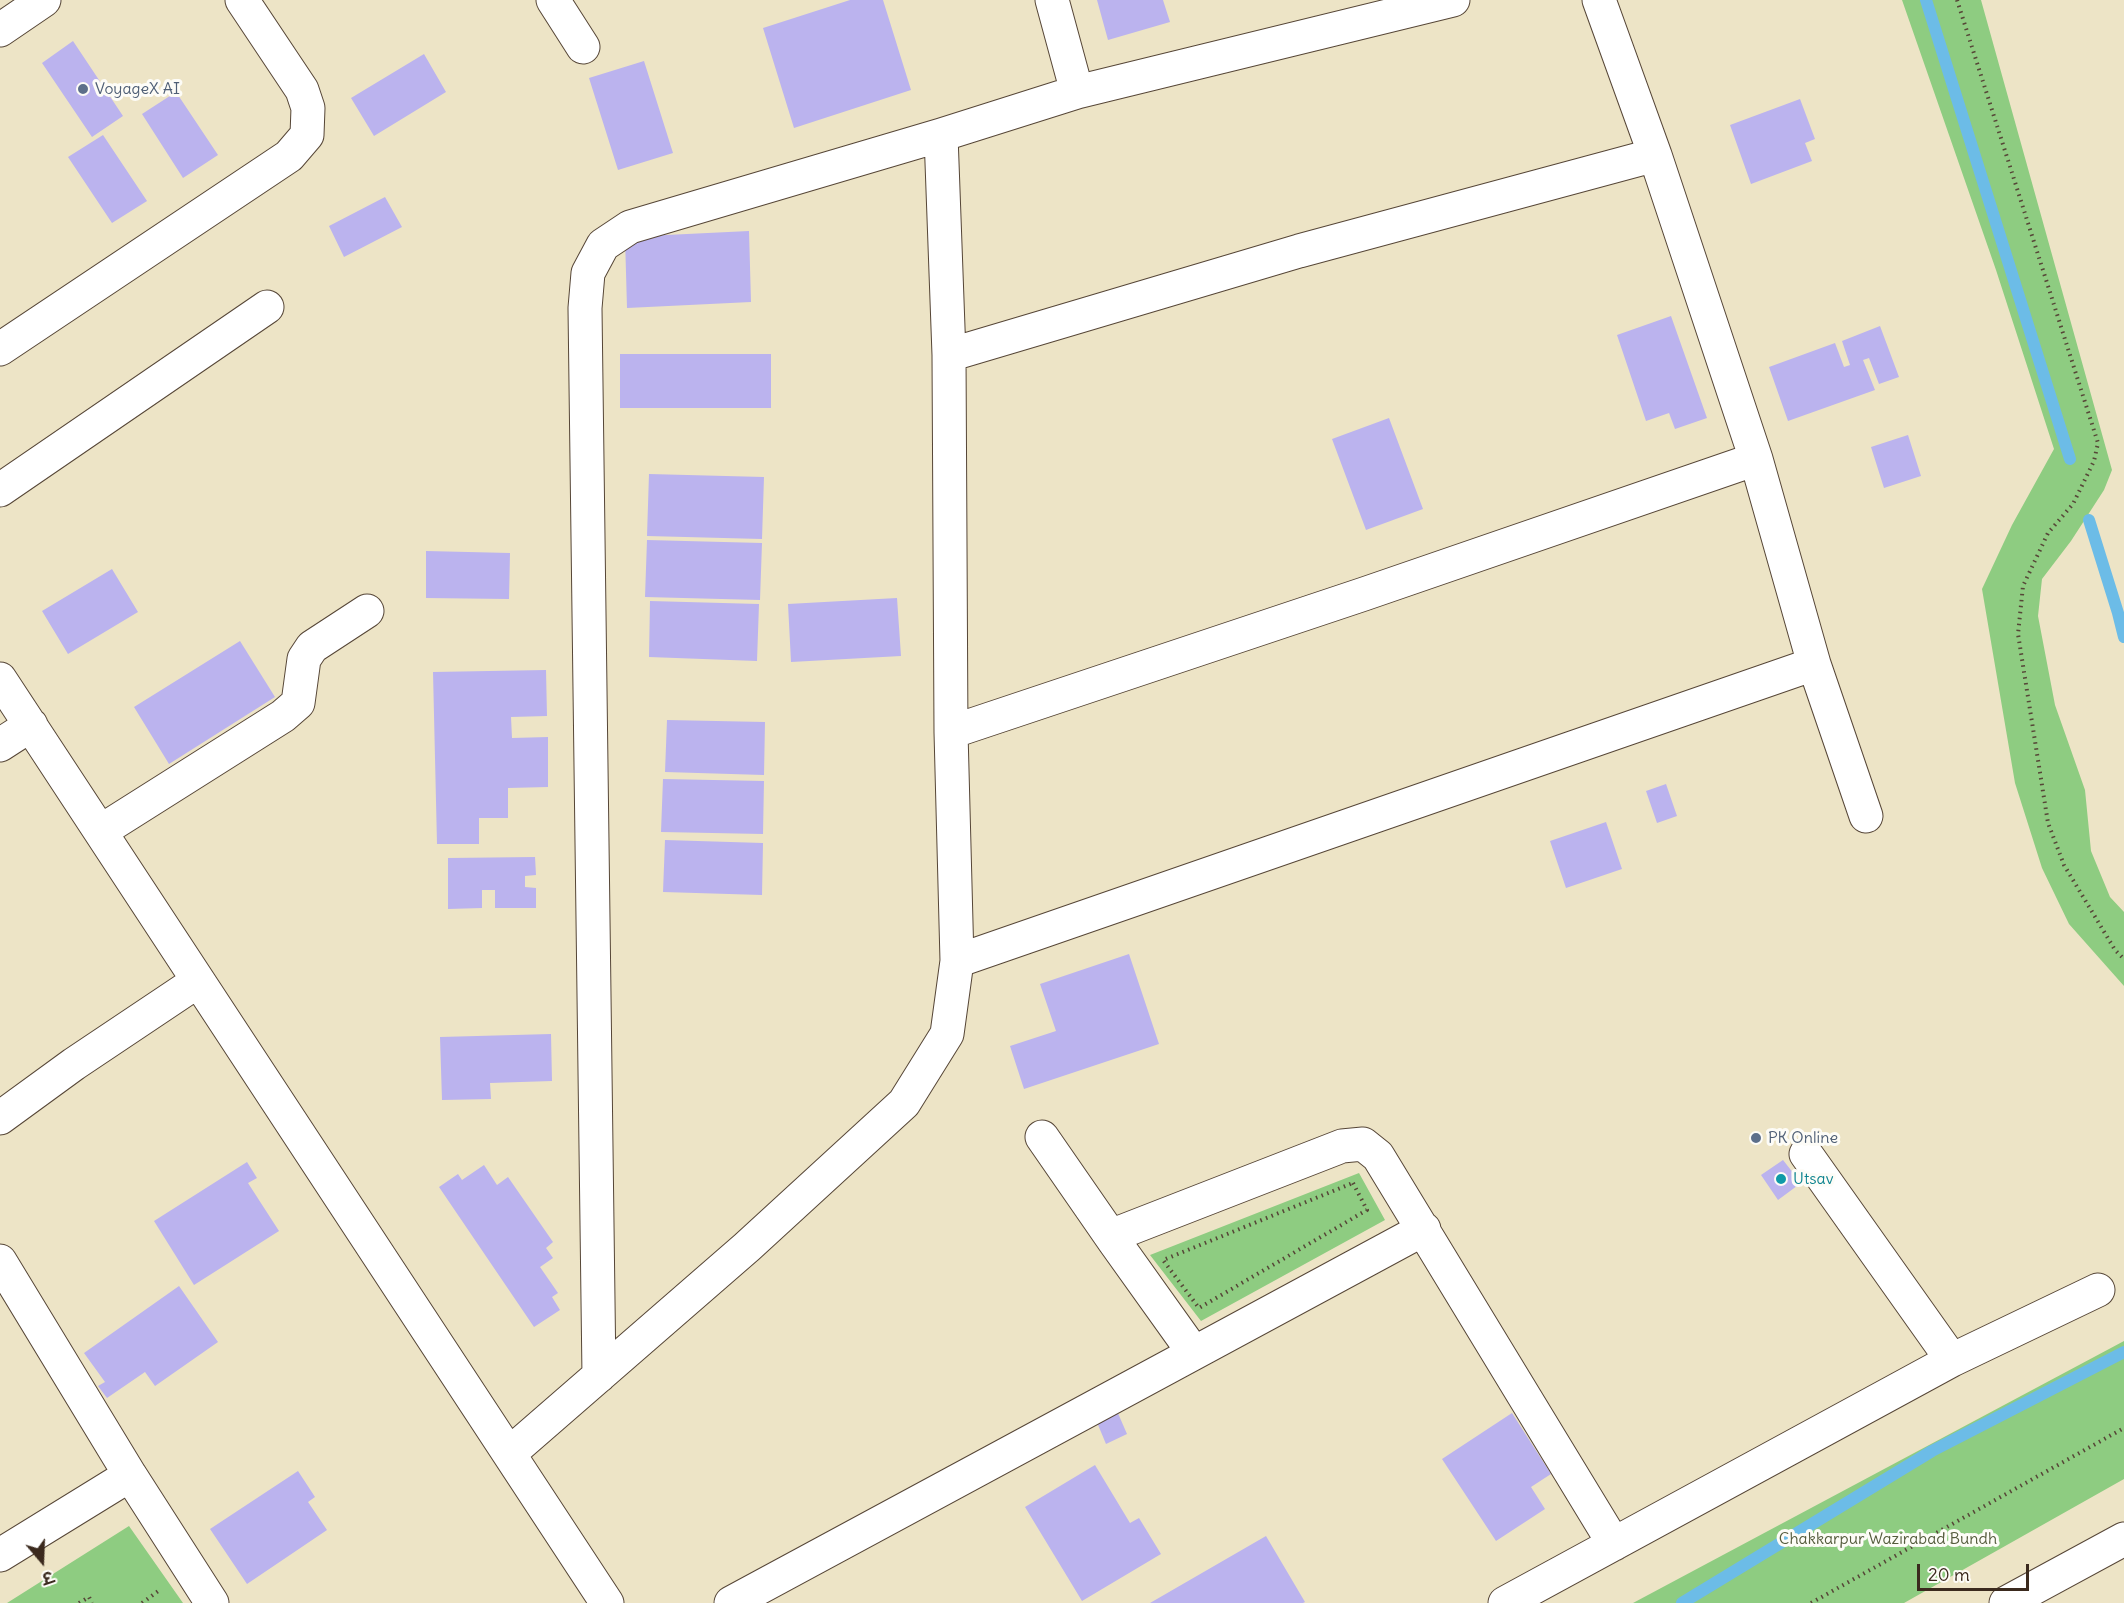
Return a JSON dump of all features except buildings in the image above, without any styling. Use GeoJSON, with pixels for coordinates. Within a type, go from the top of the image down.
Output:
{"type":"FeatureCollection","features":[{"type":"Feature","properties":{"kind":"street"},"geometry":{"type":"LineString","coordinates":[[0,30],[44,0]]}},
{"type":"Feature","properties":{"kind":"street"},"geometry":{"type":"LineString","coordinates":[[0,349],[289,156],[307,135],[308,108],[302,90],[242,0]]}},
{"type":"Feature","properties":{"kind":"street"},"geometry":{"type":"LineString","coordinates":[[552,0],[583,47]]}},
{"type":"Feature","properties":{"kind":"street"},"geometry":{"type":"LineString","coordinates":[[1052,0],[1077,92]]}},
{"type":"Feature","properties":{"kind":"street"},"geometry":{"type":"LineString","coordinates":[[599,1376],[585,308],[588,273],[603,245],[630,227],[941,135],[1077,92],[1453,0]]}},
{"type":"Feature","properties":{"kind":"street"},"geometry":{"type":"LineString","coordinates":[[1599,0],[1655,155],[1756,459],[1814,664],[1866,816]]}},
{"type":"Feature","properties":{"kind":"street"},"geometry":{"type":"LineString","coordinates":[[510,1453],[747,1247],[904,1103],[947,1034],[957,961],[951,732],[949,355],[941,135]]}},
{"type":"Feature","properties":{"kind":"street"},"geometry":{"type":"LineString","coordinates":[[949,355],[1299,250],[1655,155]]}},
{"type":"Feature","properties":{"kind":"street"},"geometry":{"type":"LineString","coordinates":[[0,490],[267,307]]}},
{"type":"Feature","properties":{"kind":"street"},"geometry":{"type":"LineString","coordinates":[[951,732],[1364,594],[1756,459]]}},
{"type":"Feature","properties":{"kind":"street"},"geometry":{"type":"LineString","coordinates":[[101,831],[283,716],[298,703],[304,659],[312,647],[367,611]]}},
{"type":"Feature","properties":{"kind":"street"},"geometry":{"type":"LineString","coordinates":[[957,961],[1814,664]]}},
{"type":"Feature","properties":{"kind":"street"},"geometry":{"type":"LineString","coordinates":[[0,679],[607,1603]]}},
{"type":"Feature","properties":{"kind":"street"},"geometry":{"type":"LineString","coordinates":[[0,745],[31,725]]}},
{"type":"Feature","properties":{"kind":"street"},"geometry":{"type":"LineString","coordinates":[[0,1118],[74,1064],[198,981]]}},
{"type":"Feature","properties":{"kind":"street"},"geometry":{"type":"LineString","coordinates":[[1042,1137],[1194,1353]]}},
{"type":"Feature","properties":{"kind":"street"},"geometry":{"type":"LineString","coordinates":[[1114,1241],[1120,1232],[1342,1146],[1363,1144],[1378,1156],[1614,1545]]}},
{"type":"Feature","properties":{"kind":"street"},"geometry":{"type":"LineString","coordinates":[[1806,1154],[1952,1360]]}},
{"type":"Feature","properties":{"kind":"street"},"geometry":{"type":"LineString","coordinates":[[731,1603],[1424,1230]]}},
{"type":"Feature","properties":{"kind":"street"},"geometry":{"type":"LineString","coordinates":[[0,1261],[130,1475],[212,1603]]}},
{"type":"Feature","properties":{"kind":"street"},"geometry":{"type":"LineString","coordinates":[[1505,1603],[1952,1360],[2098,1290]]}},
{"type":"Feature","properties":{"kind":"street"},"geometry":{"type":"LineString","coordinates":[[0,1555],[130,1475]]}},
{"type":"Feature","properties":{"kind":"street"},"geometry":{"type":"LineString","coordinates":[[2006,1603],[2124,1539]]}},
{"type":"Feature","properties":{"kind":"path"},"geometry":{"type":"LineString","coordinates":[[1956,0],[2098,442],[2094,460],[2073,504],[2048,533],[2023,586],[2018,634],[2048,823],[2064,865],[2115,950],[2124,959]]}},
{"type":"Feature","properties":{"kind":"path"},"geometry":{"type":"LineString","coordinates":[[1353,1183],[1367,1210],[1199,1308],[1163,1260],[1353,1183]]}},
{"type":"Feature","properties":{"kind":"path"},"geometry":{"type":"LineString","coordinates":[[1811,1603],[2124,1428]]}},
{"type":"Feature","properties":{"kind":"path"},"geometry":{"type":"LineString","coordinates":[[80,1603],[89,1597],[92,1603]]}},
{"type":"Feature","properties":{"kind":"green space"},"geometry":{"type":"Polygon","coordinates":[[[1902,0],[1981,0],[2112,470],[2104,490],[2071,541],[2042,579],[2038,616],[2055,705],[2085,790],[2091,851],[2110,897],[2124,912],[2124,986],[2069,924],[2042,868],[2015,783],[1982,589],[2012,525],[2054,449],[1996,270],[1902,0]]]}},
{"type":"Feature","properties":{"kind":"green space"},"geometry":{"type":"Polygon","coordinates":[[[1359,1173],[1385,1220],[1201,1321],[1150,1255],[1359,1173]]]}},
{"type":"Feature","properties":{"kind":"green space","name":"Chakkarpur Wazirabad Bundh"},"geometry":{"type":"Polygon","coordinates":[[[2124,1341],[2124,1479],[1904,1603],[1633,1603],[2124,1341]]]}},
{"type":"Feature","properties":{"kind":"green space"},"geometry":{"type":"Polygon","coordinates":[[[129,1526],[183,1603],[7,1603],[129,1526]]]}},
{"type":"Feature","properties":{"kind":"waterway"},"geometry":{"type":"LineString","coordinates":[[1926,0],[2070,459]]}},
{"type":"Feature","properties":{"kind":"waterway"},"geometry":{"type":"LineString","coordinates":[[2089,520],[2124,637]]}},
{"type":"Feature","properties":{"kind":"waterway"},"geometry":{"type":"LineString","coordinates":[[1682,1603],[1932,1451],[2124,1352]]}},
{"type":"Feature","properties":{"kind":"place","name":"VoyageX AI"},"geometry":{"type":"Point","coordinates":[83,89]}},
{"type":"Feature","properties":{"kind":"place","name":"PK Online"},"geometry":{"type":"Point","coordinates":[1756,1138]}},
{"type":"Feature","properties":{"kind":"place","name":"Utsav"},"geometry":{"type":"Point","coordinates":[1781,1179]}}]}
